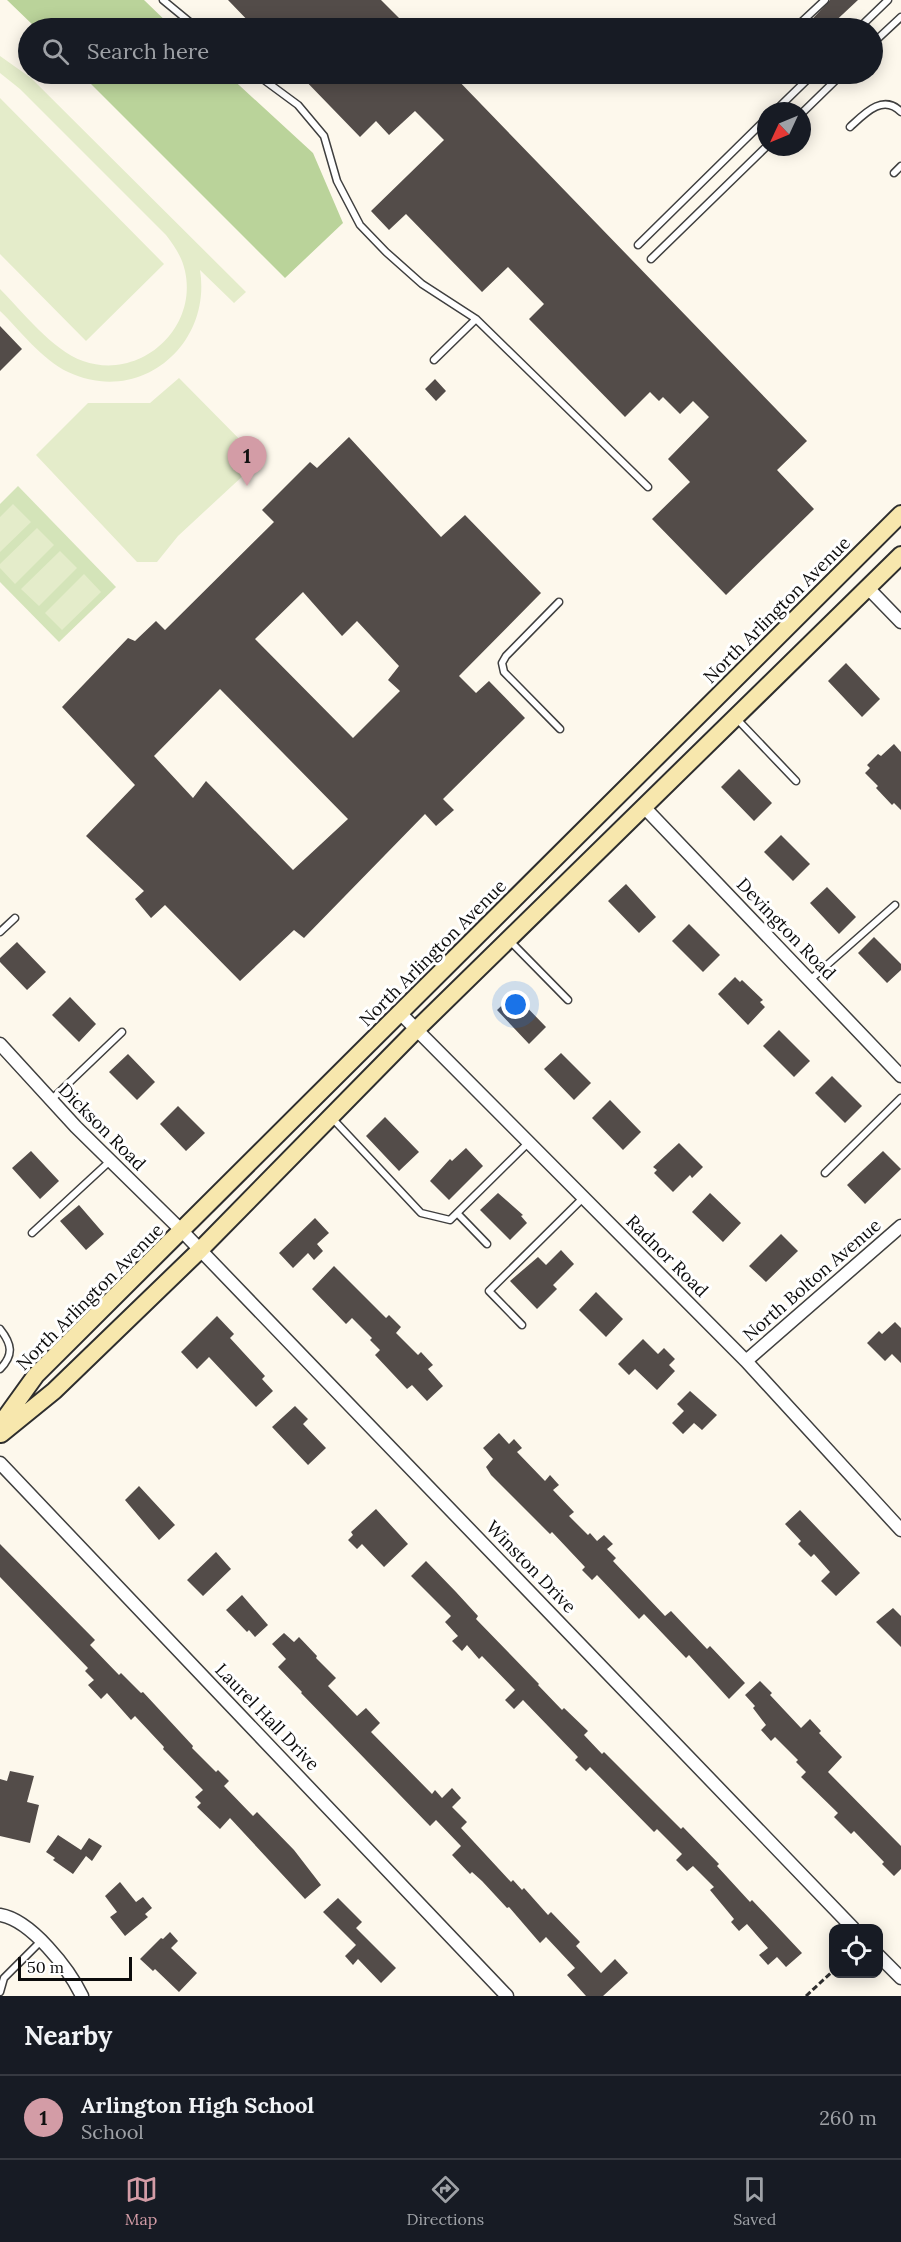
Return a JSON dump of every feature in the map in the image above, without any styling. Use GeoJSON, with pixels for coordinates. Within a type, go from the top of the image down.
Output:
{"type":"FeatureCollection","features":[{"type":"Feature","properties":{"kind":"main road","name":"North Arlington Avenue"},"geometry":{"type":"LineString","coordinates":[[0,1425],[36,1375],[901,514]]}},
{"type":"Feature","properties":{"kind":"main road"},"geometry":{"type":"LineString","coordinates":[[0,1434],[54,1391],[200,1250],[416,1030],[901,555]]}},
{"type":"Feature","properties":{"kind":"street"},"geometry":{"type":"LineString","coordinates":[[868,588],[901,622]]}},
{"type":"Feature","properties":{"kind":"street","name":"Devington Road"},"geometry":{"type":"LineString","coordinates":[[644,807],[901,1076]]}},
{"type":"Feature","properties":{"kind":"street","name":"Radnor Road"},"geometry":{"type":"LineString","coordinates":[[400,1014],[746,1361],[901,1530]]}},
{"type":"Feature","properties":{"kind":"street","name":"Dickson Road"},"geometry":{"type":"LineString","coordinates":[[1,1047],[50,1100],[182,1232]]}},
{"type":"Feature","properties":{"kind":"street","name":"North Bolton Avenue"},"geometry":{"type":"LineString","coordinates":[[746,1361],[901,1226]]}},
{"type":"Feature","properties":{"kind":"street","name":"Winston Drive"},"geometry":{"type":"LineString","coordinates":[[182,1232],[848,1924]]}},
{"type":"Feature","properties":{"kind":"street","name":"Laurel Hall Drive"},"geometry":{"type":"LineString","coordinates":[[0,1463],[507,1996]]}},
{"type":"Feature","properties":{"kind":"street"},"geometry":{"type":"LineString","coordinates":[[0,1915],[16,1920],[31,1929],[69,1974],[82,1996]]}},
{"type":"Feature","properties":{"kind":"street"},"geometry":{"type":"LineString","coordinates":[[883,1959],[901,1978]]}},
{"type":"Feature","properties":{"kind":"lane"},"geometry":{"type":"LineString","coordinates":[[163,0],[185,18]]}},
{"type":"Feature","properties":{"kind":"lane"},"geometry":{"type":"LineString","coordinates":[[806,18],[825,0]]}},
{"type":"Feature","properties":{"kind":"lane"},"geometry":{"type":"LineString","coordinates":[[869,18],[888,0]]}},
{"type":"Feature","properties":{"kind":"lane"},"geometry":{"type":"LineString","coordinates":[[883,34],[901,17]]}},
{"type":"Feature","properties":{"kind":"lane"},"geometry":{"type":"LineString","coordinates":[[270,84],[298,105],[324,136],[337,181],[360,225],[422,284],[476,319],[648,487]]}},
{"type":"Feature","properties":{"kind":"lane"},"geometry":{"type":"LineString","coordinates":[[784,102],[803,84]]}},
{"type":"Feature","properties":{"kind":"lane"},"geometry":{"type":"LineString","coordinates":[[811,103],[831,84]]}},
{"type":"Feature","properties":{"kind":"lane"},"geometry":{"type":"LineString","coordinates":[[850,127],[871,107],[886,103],[901,112]]}},
{"type":"Feature","properties":{"kind":"lane"},"geometry":{"type":"LineString","coordinates":[[638,245],[757,128]]}},
{"type":"Feature","properties":{"kind":"lane"},"geometry":{"type":"LineString","coordinates":[[651,259],[757,156]]}},
{"type":"Feature","properties":{"kind":"lane"},"geometry":{"type":"LineString","coordinates":[[894,173],[901,166]]}},
{"type":"Feature","properties":{"kind":"lane"},"geometry":{"type":"LineString","coordinates":[[434,360],[476,319]]}},
{"type":"Feature","properties":{"kind":"lane"},"geometry":{"type":"LineString","coordinates":[[559,602],[506,656],[502,663],[504,672],[560,729]]}},
{"type":"Feature","properties":{"kind":"lane"},"geometry":{"type":"LineString","coordinates":[[736,718],[796,781]]}},
{"type":"Feature","properties":{"kind":"lane"},"geometry":{"type":"LineString","coordinates":[[810,980],[896,905]]}},
{"type":"Feature","properties":{"kind":"lane"},"geometry":{"type":"LineString","coordinates":[[0,932],[15,918]]}},
{"type":"Feature","properties":{"kind":"lane"},"geometry":{"type":"LineString","coordinates":[[508,940],[568,1000]]}},
{"type":"Feature","properties":{"kind":"lane"},"geometry":{"type":"LineString","coordinates":[[50,1100],[122,1032]]}},
{"type":"Feature","properties":{"kind":"lane"},"geometry":{"type":"LineString","coordinates":[[825,1173],[901,1098]]}},
{"type":"Feature","properties":{"kind":"lane"},"geometry":{"type":"LineString","coordinates":[[330,1116],[421,1213],[450,1220],[528,1143]]}},
{"type":"Feature","properties":{"kind":"lane"},"geometry":{"type":"LineString","coordinates":[[32,1233],[110,1161]]}},
{"type":"Feature","properties":{"kind":"lane"},"geometry":{"type":"LineString","coordinates":[[522,1325],[489,1291],[583,1198]]}},
{"type":"Feature","properties":{"kind":"lane"},"geometry":{"type":"LineString","coordinates":[[457,1213],[487,1244]]}},
{"type":"Feature","properties":{"kind":"lane"},"geometry":{"type":"LineString","coordinates":[[0,1329],[8,1340],[11,1350],[8,1360],[0,1369]]}},
{"type":"Feature","properties":{"kind":"lane"},"geometry":{"type":"LineString","coordinates":[[0,1992],[4,1978],[41,1941]]}},
{"type":"Feature","properties":{"kind":"path"},"geometry":{"type":"LineString","coordinates":[[806,1996],[829,1975]]}},
{"type":"Feature","properties":{"kind":"green space"},"geometry":{"type":"Polygon","coordinates":[[[7,0],[144,0],[163,18],[26,18],[7,0]]]}},
{"type":"Feature","properties":{"kind":"green space"},"geometry":{"type":"Polygon","coordinates":[[[0,56],[18,69],[18,84],[37,84],[246,292],[234,303],[200,270],[201,297],[195,322],[182,344],[166,362],[145,374],[121,381],[95,380],[68,372],[40,352],[0,311],[0,289],[38,330],[71,356],[104,365],[124,364],[143,357],[160,346],[173,331],[182,313],[187,293],[182,261],[166,235],[20,89],[0,73],[0,56]]]}},
{"type":"Feature","properties":{"kind":"green space"},"geometry":{"type":"Polygon","coordinates":[[[91,84],[238,84],[313,153],[343,223],[285,278],[91,84]]]}},
{"type":"Feature","properties":{"kind":"green space"},"geometry":{"type":"Polygon","coordinates":[[[0,98],[164,264],[86,341],[0,254],[0,98]]]}},
{"type":"Feature","properties":{"kind":"green space"},"geometry":{"type":"Polygon","coordinates":[[[179,378],[260,460],[178,536],[157,562],[137,562],[36,455],[88,403],[150,403],[179,378]]]}},
{"type":"Feature","properties":{"kind":"green space"},"geometry":{"type":"Polygon","coordinates":[[[18,486],[116,587],[59,642],[0,582],[0,504],[18,486]]]}},
{"type":"Feature","properties":{"kind":"green space"},"geometry":{"type":"Polygon","coordinates":[[[13,504],[31,522],[0,552],[0,517],[13,504]]]}},
{"type":"Feature","properties":{"kind":"green space"},"geometry":{"type":"Polygon","coordinates":[[[37,528],[54,545],[15,584],[0,568],[0,564],[37,528]]]}},
{"type":"Feature","properties":{"kind":"green space"},"geometry":{"type":"Polygon","coordinates":[[[60,551],[77,568],[39,606],[21,589],[60,551]]]}},
{"type":"Feature","properties":{"kind":"green space"},"geometry":{"type":"Polygon","coordinates":[[[84,574],[101,592],[62,630],[45,613],[84,574]]]}},
{"type":"Feature","properties":{"kind":"building"},"geometry":{"type":"Polygon","coordinates":[[[228,0],[381,0],[399,18],[245,18],[228,0]]]}},
{"type":"Feature","properties":{"kind":"building"},"geometry":{"type":"Polygon","coordinates":[[[830,0],[858,0],[839,18],[813,18],[830,0]]]}},
{"type":"Feature","properties":{"kind":"building"},"geometry":{"type":"Polygon","coordinates":[[[309,84],[462,84],[807,441],[777,470],[814,509],[726,595],[652,519],[690,482],[668,459],[709,417],[693,401],[680,414],[663,397],[659,401],[650,392],[625,417],[529,319],[544,304],[508,267],[482,292],[406,214],[389,230],[371,211],[444,140],[415,111],[389,135],[376,121],[360,137],[309,84]]]}},
{"type":"Feature","properties":{"kind":"building"},"geometry":{"type":"Polygon","coordinates":[[[0,326],[22,349],[0,371],[0,326]]]}},
{"type":"Feature","properties":{"kind":"building"},"geometry":{"type":"Polygon","coordinates":[[[435,379],[446,391],[436,401],[425,389],[435,379]]]}},
{"type":"Feature","properties":{"kind":"building"},"geometry":{"type":"Polygon","coordinates":[[[349,437],[441,537],[465,515],[541,593],[459,676],[476,693],[489,681],[525,718],[443,799],[454,810],[436,826],[425,814],[304,938],[294,930],[240,981],[165,905],[151,918],[135,899],[144,891],[86,836],[135,785],[62,707],[128,638],[135,641],[156,621],[165,630],[274,522],[262,510],[310,462],[317,468],[349,437]],[[303,592],[255,639],[353,738],[400,691],[388,680],[399,666],[357,621],[342,636],[303,592]],[[220,689],[154,756],[193,798],[206,781],[293,870],[348,819],[220,689]]]}},
{"type":"Feature","properties":{"kind":"building"},"geometry":{"type":"Polygon","coordinates":[[[846,663],[880,699],[862,717],[828,681],[846,663]]]}},
{"type":"Feature","properties":{"kind":"building"},"geometry":{"type":"Polygon","coordinates":[[[894,744],[901,752],[901,810],[894,803],[892,805],[865,773],[870,768],[867,765],[878,754],[881,756],[894,744]]]}},
{"type":"Feature","properties":{"kind":"building"},"geometry":{"type":"Polygon","coordinates":[[[739,769],[772,803],[754,821],[721,787],[739,769]]]}},
{"type":"Feature","properties":{"kind":"building"},"geometry":{"type":"Polygon","coordinates":[[[781,835],[810,864],[793,881],[764,852],[781,835]]]}},
{"type":"Feature","properties":{"kind":"building"},"geometry":{"type":"Polygon","coordinates":[[[626,884],[656,917],[639,933],[608,901],[626,884]]]}},
{"type":"Feature","properties":{"kind":"building"},"geometry":{"type":"Polygon","coordinates":[[[827,887],[856,917],[839,934],[810,903],[827,887]]]}},
{"type":"Feature","properties":{"kind":"building"},"geometry":{"type":"Polygon","coordinates":[[[689,924],[720,955],[703,972],[672,941],[689,924]]]}},
{"type":"Feature","properties":{"kind":"building"},"geometry":{"type":"Polygon","coordinates":[[[874,937],[901,964],[901,970],[887,983],[858,953],[874,937]]]}},
{"type":"Feature","properties":{"kind":"building"},"geometry":{"type":"Polygon","coordinates":[[[17,942],[46,972],[27,990],[0,962],[0,958],[17,942]]]}},
{"type":"Feature","properties":{"kind":"building"},"geometry":{"type":"Polygon","coordinates":[[[735,977],[740,982],[742,980],[763,1000],[760,1002],[765,1007],[748,1025],[718,994],[735,977]]]}},
{"type":"Feature","properties":{"kind":"building"},"geometry":{"type":"Polygon","coordinates":[[[514,994],[546,1027],[529,1044],[497,1010],[514,994]]]}},
{"type":"Feature","properties":{"kind":"building"},"geometry":{"type":"Polygon","coordinates":[[[70,997],[96,1024],[79,1042],[52,1015],[70,997]]]}},
{"type":"Feature","properties":{"kind":"building"},"geometry":{"type":"Polygon","coordinates":[[[779,1030],[810,1061],[794,1077],[763,1046],[779,1030]]]}},
{"type":"Feature","properties":{"kind":"building"},"geometry":{"type":"Polygon","coordinates":[[[561,1053],[591,1083],[574,1100],[544,1069],[561,1053]]]}},
{"type":"Feature","properties":{"kind":"building"},"geometry":{"type":"Polygon","coordinates":[[[128,1054],[155,1082],[137,1100],[109,1072],[128,1054]]]}},
{"type":"Feature","properties":{"kind":"building"},"geometry":{"type":"Polygon","coordinates":[[[832,1076],[862,1106],[845,1123],[815,1093],[832,1076]]]}},
{"type":"Feature","properties":{"kind":"building"},"geometry":{"type":"Polygon","coordinates":[[[610,1100],[641,1132],[623,1150],[592,1118],[610,1100]]]}},
{"type":"Feature","properties":{"kind":"building"},"geometry":{"type":"Polygon","coordinates":[[[178,1106],[205,1133],[186,1151],[160,1124],[178,1106]]]}},
{"type":"Feature","properties":{"kind":"building"},"geometry":{"type":"Polygon","coordinates":[[[385,1117],[419,1152],[399,1171],[366,1136],[385,1117]]]}},
{"type":"Feature","properties":{"kind":"building"},"geometry":{"type":"Polygon","coordinates":[[[679,1143],[703,1167],[692,1178],[690,1175],[673,1192],[654,1173],[657,1170],[653,1167],[679,1143]]]}},
{"type":"Feature","properties":{"kind":"building"},"geometry":{"type":"Polygon","coordinates":[[[466,1148],[483,1166],[449,1200],[430,1181],[450,1159],[452,1161],[466,1148]]]}},
{"type":"Feature","properties":{"kind":"building"},"geometry":{"type":"Polygon","coordinates":[[[31,1151],[59,1181],[40,1199],[12,1168],[31,1151]]]}},
{"type":"Feature","properties":{"kind":"building"},"geometry":{"type":"Polygon","coordinates":[[[883,1151],[901,1169],[865,1204],[847,1185],[883,1151]]]}},
{"type":"Feature","properties":{"kind":"building"},"geometry":{"type":"Polygon","coordinates":[[[498,1193],[523,1215],[521,1216],[527,1223],[510,1240],[480,1210],[498,1193]]]}},
{"type":"Feature","properties":{"kind":"building"},"geometry":{"type":"Polygon","coordinates":[[[710,1193],[741,1223],[723,1242],[692,1212],[710,1193]]]}},
{"type":"Feature","properties":{"kind":"building"},"geometry":{"type":"Polygon","coordinates":[[[79,1205],[104,1234],[86,1250],[60,1221],[79,1205]]]}},
{"type":"Feature","properties":{"kind":"building"},"geometry":{"type":"Polygon","coordinates":[[[315,1218],[329,1233],[317,1244],[323,1251],[314,1260],[308,1253],[293,1268],[279,1253],[315,1218]]]}},
{"type":"Feature","properties":{"kind":"building"},"geometry":{"type":"Polygon","coordinates":[[[781,1234],[798,1251],[766,1282],[749,1266],[781,1234]]]}},
{"type":"Feature","properties":{"kind":"building"},"geometry":{"type":"Polygon","coordinates":[[[561,1250],[574,1264],[553,1285],[557,1289],[537,1309],[510,1281],[538,1257],[546,1265],[561,1250]]]}},
{"type":"Feature","properties":{"kind":"building"},"geometry":{"type":"Polygon","coordinates":[[[334,1266],[386,1318],[389,1315],[401,1327],[396,1333],[418,1355],[421,1352],[433,1365],[428,1369],[443,1386],[427,1401],[412,1385],[407,1389],[375,1355],[380,1350],[370,1340],[372,1338],[352,1318],[346,1324],[312,1289],[334,1266]]]}},
{"type":"Feature","properties":{"kind":"building"},"geometry":{"type":"Polygon","coordinates":[[[596,1292],[623,1319],[606,1337],[579,1310],[596,1292]]]}},
{"type":"Feature","properties":{"kind":"building"},"geometry":{"type":"Polygon","coordinates":[[[217,1316],[234,1334],[230,1338],[265,1376],[262,1379],[273,1391],[256,1407],[209,1357],[197,1369],[181,1352],[217,1316]]]}},
{"type":"Feature","properties":{"kind":"building"},"geometry":{"type":"Polygon","coordinates":[[[895,1322],[901,1328],[901,1363],[892,1354],[885,1361],[867,1343],[879,1331],[882,1334],[895,1322]]]}},
{"type":"Feature","properties":{"kind":"building"},"geometry":{"type":"Polygon","coordinates":[[[643,1339],[658,1354],[664,1348],[675,1359],[669,1365],[675,1371],[657,1390],[635,1369],[629,1375],[618,1364],[643,1339]]]}},
{"type":"Feature","properties":{"kind":"building"},"geometry":{"type":"Polygon","coordinates":[[[690,1391],[717,1415],[702,1430],[694,1423],[683,1434],[672,1423],[684,1411],[677,1404],[690,1391]]]}},
{"type":"Feature","properties":{"kind":"building"},"geometry":{"type":"Polygon","coordinates":[[[295,1406],[308,1419],[303,1424],[326,1448],[308,1465],[272,1427],[295,1406]]]}},
{"type":"Feature","properties":{"kind":"building"},"geometry":{"type":"Polygon","coordinates":[[[499,1433],[509,1444],[514,1439],[522,1448],[517,1452],[545,1481],[550,1475],[559,1485],[553,1490],[574,1512],[569,1516],[588,1535],[590,1533],[597,1541],[604,1535],[613,1544],[607,1549],[616,1558],[613,1561],[665,1616],[671,1611],[707,1649],[710,1646],[745,1683],[729,1699],[689,1655],[686,1658],[644,1614],[639,1619],[597,1575],[592,1580],[582,1570],[585,1567],[552,1532],[550,1534],[491,1475],[486,1467],[493,1459],[483,1448],[499,1433]]]}},
{"type":"Feature","properties":{"kind":"building"},"geometry":{"type":"Polygon","coordinates":[[[139,1486],[175,1525],[159,1540],[125,1500],[139,1486]]]}},
{"type":"Feature","properties":{"kind":"building"},"geometry":{"type":"Polygon","coordinates":[[[376,1509],[408,1544],[384,1567],[362,1544],[357,1549],[348,1540],[353,1535],[351,1532],[376,1509]]]}},
{"type":"Feature","properties":{"kind":"building"},"geometry":{"type":"Polygon","coordinates":[[[800,1510],[860,1573],[836,1596],[821,1581],[830,1572],[814,1554],[811,1557],[798,1544],[801,1541],[785,1524],[800,1510]]]}},
{"type":"Feature","properties":{"kind":"building"},"geometry":{"type":"Polygon","coordinates":[[[0,1544],[95,1640],[90,1645],[119,1675],[121,1673],[141,1693],[143,1692],[193,1746],[192,1748],[216,1772],[218,1770],[229,1781],[224,1786],[253,1816],[257,1812],[294,1850],[321,1885],[305,1899],[230,1818],[220,1829],[197,1807],[201,1803],[195,1797],[203,1790],[135,1716],[131,1720],[107,1693],[101,1699],[88,1685],[94,1680],[85,1671],[88,1668],[0,1577],[0,1544]]]}},
{"type":"Feature","properties":{"kind":"building"},"geometry":{"type":"Polygon","coordinates":[[[216,1552],[231,1569],[203,1596],[187,1580],[216,1552]]]}},
{"type":"Feature","properties":{"kind":"building"},"geometry":{"type":"Polygon","coordinates":[[[426,1561],[538,1685],[562,1710],[564,1708],[588,1731],[584,1735],[602,1754],[604,1752],[681,1829],[683,1827],[719,1864],[717,1866],[750,1902],[752,1900],[802,1953],[786,1967],[777,1957],[768,1965],[759,1955],[768,1948],[747,1924],[739,1931],[731,1922],[734,1919],[710,1890],[714,1887],[693,1866],[687,1871],[676,1860],[682,1854],[657,1829],[654,1832],[590,1767],[586,1771],[575,1760],[578,1757],[523,1700],[514,1709],[505,1700],[515,1690],[482,1656],[479,1659],[467,1645],[462,1651],[452,1641],[458,1636],[445,1622],[451,1616],[411,1576],[426,1561]]]}},
{"type":"Feature","properties":{"kind":"building"},"geometry":{"type":"Polygon","coordinates":[[[242,1595],[268,1625],[255,1637],[226,1610],[242,1595]]]}},
{"type":"Feature","properties":{"kind":"building"},"geometry":{"type":"Polygon","coordinates":[[[893,1608],[901,1616],[901,1647],[876,1622],[893,1608]]]}},
{"type":"Feature","properties":{"kind":"building"},"geometry":{"type":"Polygon","coordinates":[[[284,1633],[294,1642],[299,1637],[317,1656],[316,1658],[336,1678],[328,1686],[357,1716],[366,1708],[380,1723],[371,1732],[432,1794],[435,1790],[442,1798],[452,1788],[461,1798],[452,1807],[467,1822],[461,1828],[511,1882],[513,1880],[522,1890],[524,1888],[548,1915],[551,1912],[580,1942],[576,1946],[601,1973],[615,1959],[628,1973],[603,1996],[586,1996],[567,1975],[575,1968],[546,1937],[540,1943],[509,1907],[507,1908],[482,1881],[472,1872],[470,1874],[452,1855],[461,1846],[436,1820],[430,1826],[278,1667],[286,1659],[272,1644],[284,1633]]]}},
{"type":"Feature","properties":{"kind":"building"},"geometry":{"type":"Polygon","coordinates":[[[760,1681],[801,1728],[810,1719],[821,1731],[819,1733],[842,1757],[828,1772],[901,1846],[901,1869],[894,1876],[882,1864],[884,1862],[854,1831],[851,1834],[834,1817],[838,1813],[801,1777],[806,1772],[796,1762],[798,1760],[775,1737],[771,1741],[761,1730],[766,1725],[753,1708],[755,1706],[745,1695],[760,1681]]]}},
{"type":"Feature","properties":{"kind":"building"},"geometry":{"type":"Polygon","coordinates":[[[10,1771],[34,1776],[27,1802],[39,1805],[30,1843],[0,1836],[0,1779],[7,1781],[10,1771]]]}},
{"type":"Feature","properties":{"kind":"building"},"geometry":{"type":"Polygon","coordinates":[[[58,1835],[81,1850],[89,1838],[102,1846],[92,1861],[86,1856],[73,1874],[46,1852],[58,1835]]]}},
{"type":"Feature","properties":{"kind":"building"},"geometry":{"type":"Polygon","coordinates":[[[120,1882],[136,1902],[143,1897],[152,1908],[145,1914],[148,1917],[125,1936],[110,1917],[117,1912],[105,1896],[120,1882]]]}},
{"type":"Feature","properties":{"kind":"building"},"geometry":{"type":"Polygon","coordinates":[[[338,1898],[362,1922],[356,1928],[396,1968],[381,1983],[358,1959],[353,1965],[345,1956],[356,1945],[323,1912],[338,1898]]]}},
{"type":"Feature","properties":{"kind":"building"},"geometry":{"type":"Polygon","coordinates":[[[170,1932],[178,1941],[171,1948],[197,1973],[179,1992],[155,1969],[153,1971],[140,1959],[170,1932]]]}},
{"type":"Feature","properties":{"kind":"place","name":"Arlington High School"},"geometry":{"type":"Point","coordinates":[247,486]}}]}
